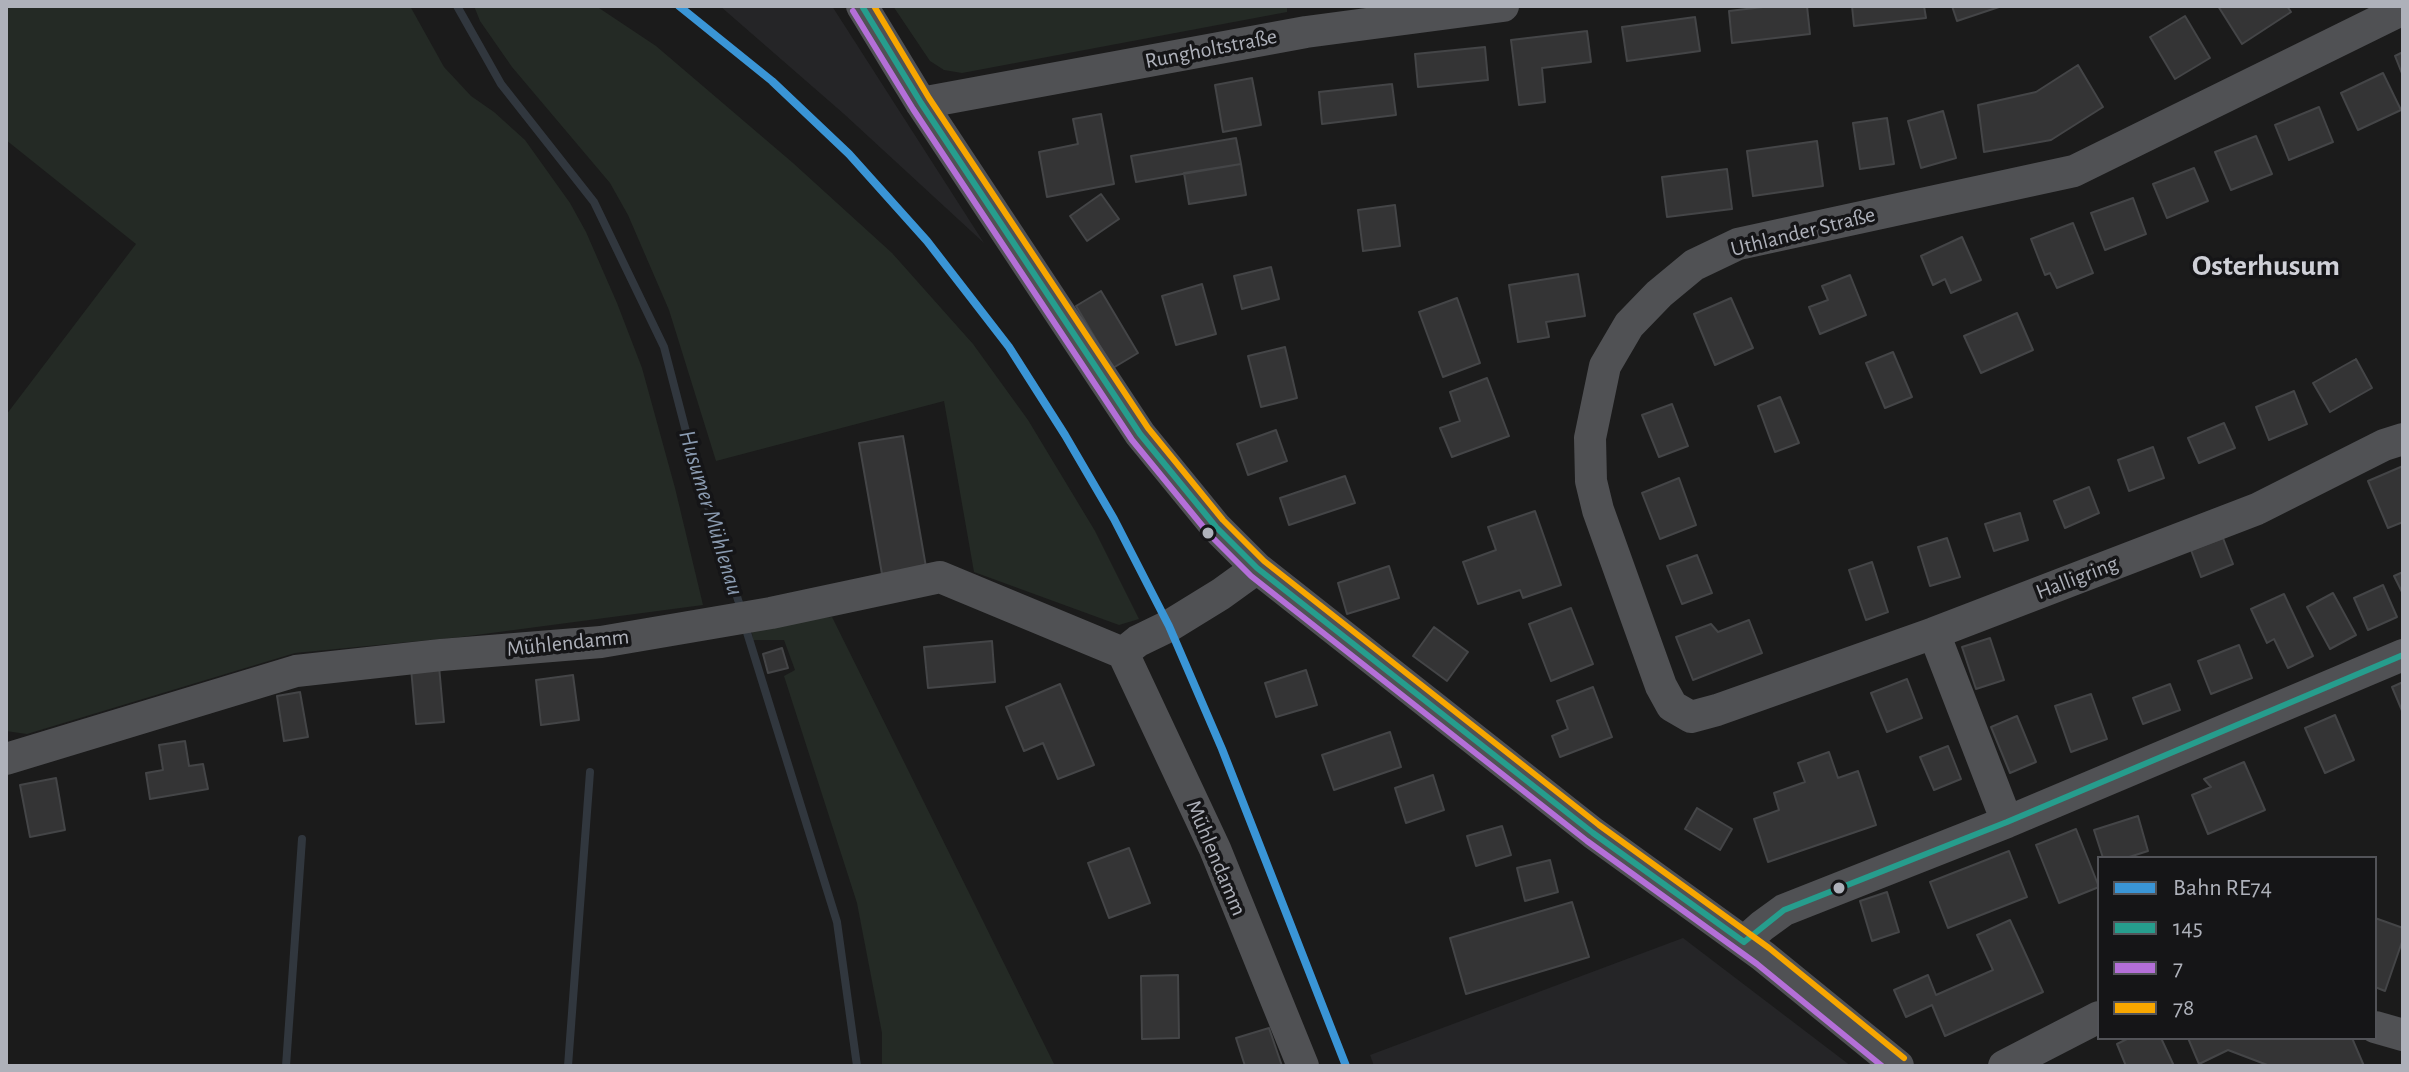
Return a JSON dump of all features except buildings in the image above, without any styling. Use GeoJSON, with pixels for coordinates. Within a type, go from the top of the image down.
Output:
{"type":"FeatureCollection","features":[{"type":"Feature","properties":{"kind":"street"},"geometry":{"type":"LineString","coordinates":[[862,6],[921,103],[1140,434],[1216,527],[1257,568],[1593,833],[1744,942],[1898,1066]]}},
{"type":"Feature","properties":{"kind":"street","name":"Rungholtstraße"},"geometry":{"type":"LineString","coordinates":[[921,103],[1306,32],[1503,6]]}},
{"type":"Feature","properties":{"kind":"street","name":"Uthlander Straße"},"geometry":{"type":"LineString","coordinates":[[1934,633],[1717,710],[1691,717],[1672,706],[1656,671],[1598,510],[1591,481],[1590,438],[1605,366],[1629,325],[1659,294],[1694,265],[1738,244],[2074,171],[2403,9]]}},
{"type":"Feature","properties":{"kind":"street","name":"Halligring"},"geometry":{"type":"LineString","coordinates":[[1934,633],[2257,509],[2384,445],[2403,439]]}},
{"type":"Feature","properties":{"kind":"street"},"geometry":{"type":"LineString","coordinates":[[1123,653],[1138,641],[1221,594],[1257,568]]}},
{"type":"Feature","properties":{"kind":"street","name":"Mühlendamm"},"geometry":{"type":"LineString","coordinates":[[8,757],[296,671],[601,642],[771,613],[940,577],[1123,653],[1215,849],[1303,1066]]}},
{"type":"Feature","properties":{"kind":"street"},"geometry":{"type":"LineString","coordinates":[[1934,633],[2007,822]]}},
{"type":"Feature","properties":{"kind":"street"},"geometry":{"type":"LineString","coordinates":[[1744,942],[1784,910],[2007,822],[2403,655]]}},
{"type":"Feature","properties":{"kind":"street"},"geometry":{"type":"LineString","coordinates":[[2004,1066],[2097,1018]]}},
{"type":"Feature","properties":{"kind":"street"},"geometry":{"type":"LineString","coordinates":[[2377,1028],[2403,1035]]}},
{"type":"Feature","properties":{"kind":"shaded area"},"geometry":{"type":"Polygon","coordinates":[[[6,6],[410,6],[444,67],[471,96],[525,140],[570,203],[586,232],[642,368],[703,605],[461,637],[295,653],[27,734],[6,731],[6,415],[136,244],[6,140],[6,6]]]}},
{"type":"Feature","properties":{"kind":"shaded area"},"geometry":{"type":"Polygon","coordinates":[[[474,6],[596,6],[656,46],[892,253],[973,344],[1028,420],[1095,531],[1139,619],[1119,625],[974,572],[944,401],[716,461],[669,310],[628,215],[610,183],[512,67],[480,21],[474,6]]]}},
{"type":"Feature","properties":{"kind":"shaded area"},"geometry":{"type":"Polygon","coordinates":[[[720,6],[832,6],[984,243],[844,114],[720,6]]]}},
{"type":"Feature","properties":{"kind":"shaded area"},"geometry":{"type":"Polygon","coordinates":[[[893,6],[1287,6],[1287,12],[962,73],[944,70],[930,61],[893,6]]]}},
{"type":"Feature","properties":{"kind":"shaded area"},"geometry":{"type":"Polygon","coordinates":[[[832,617],[1055,1066],[882,1066],[882,1033],[857,903],[784,676],[795,670],[784,640],[753,640],[751,626],[832,617]]]}},
{"type":"Feature","properties":{"kind":"shaded area"},"geometry":{"type":"Polygon","coordinates":[[[1683,938],[1851,1066],[1374,1066],[1370,1055],[1683,938]]]}},
{"type":"Feature","properties":{"kind":"waterway","name":"Husumer Mühlenau"},"geometry":{"type":"LineString","coordinates":[[457,6],[501,84],[594,202],[664,347],[695,466],[741,609]]}},
{"type":"Feature","properties":{"kind":"waterway","name":"Husumer Mühlenau"},"geometry":{"type":"LineString","coordinates":[[745,626],[837,922],[857,1066]]}},
{"type":"Feature","properties":{"kind":"waterway"},"geometry":{"type":"LineString","coordinates":[[568,1066],[590,772]]}},
{"type":"Feature","properties":{"kind":"waterway"},"geometry":{"type":"LineString","coordinates":[[286,1066],[302,839]]}},
{"type":"Feature","properties":{"kind":"rail line","name":"RE74"},"geometry":{"type":"LineString","coordinates":[[679,6],[772,81],[849,154],[927,241],[1009,347],[1065,435],[1114,519],[1169,626],[1222,749],[1346,1066]]}},
{"type":"Feature","properties":{"kind":"transit line","name":"145"},"geometry":{"type":"LineString","coordinates":[[862,6],[921,103],[1140,434],[1216,527],[1257,568],[1593,833],[1744,942]]}},
{"type":"Feature","properties":{"kind":"transit line","name":"78"},"geometry":{"type":"LineString","coordinates":[[874,6],[929,98],[1148,428],[1223,520],[1264,561],[1599,825],[1769,948],[1904,1058]]}},
{"type":"Feature","properties":{"kind":"transit line","name":"7"},"geometry":{"type":"LineString","coordinates":[[853,11],[913,109],[1132,440],[1209,534],[1251,576],[1587,841],[1757,964],[1882,1066]]}},
{"type":"Feature","properties":{"kind":"transit line","name":"145"},"geometry":{"type":"LineString","coordinates":[[1744,942],[1784,910],[2007,822],[2403,655]]}},
{"type":"Feature","properties":{"kind":"district","name":"Osterhusum"},"geometry":{"type":"Point","coordinates":[2266,266]}}]}
